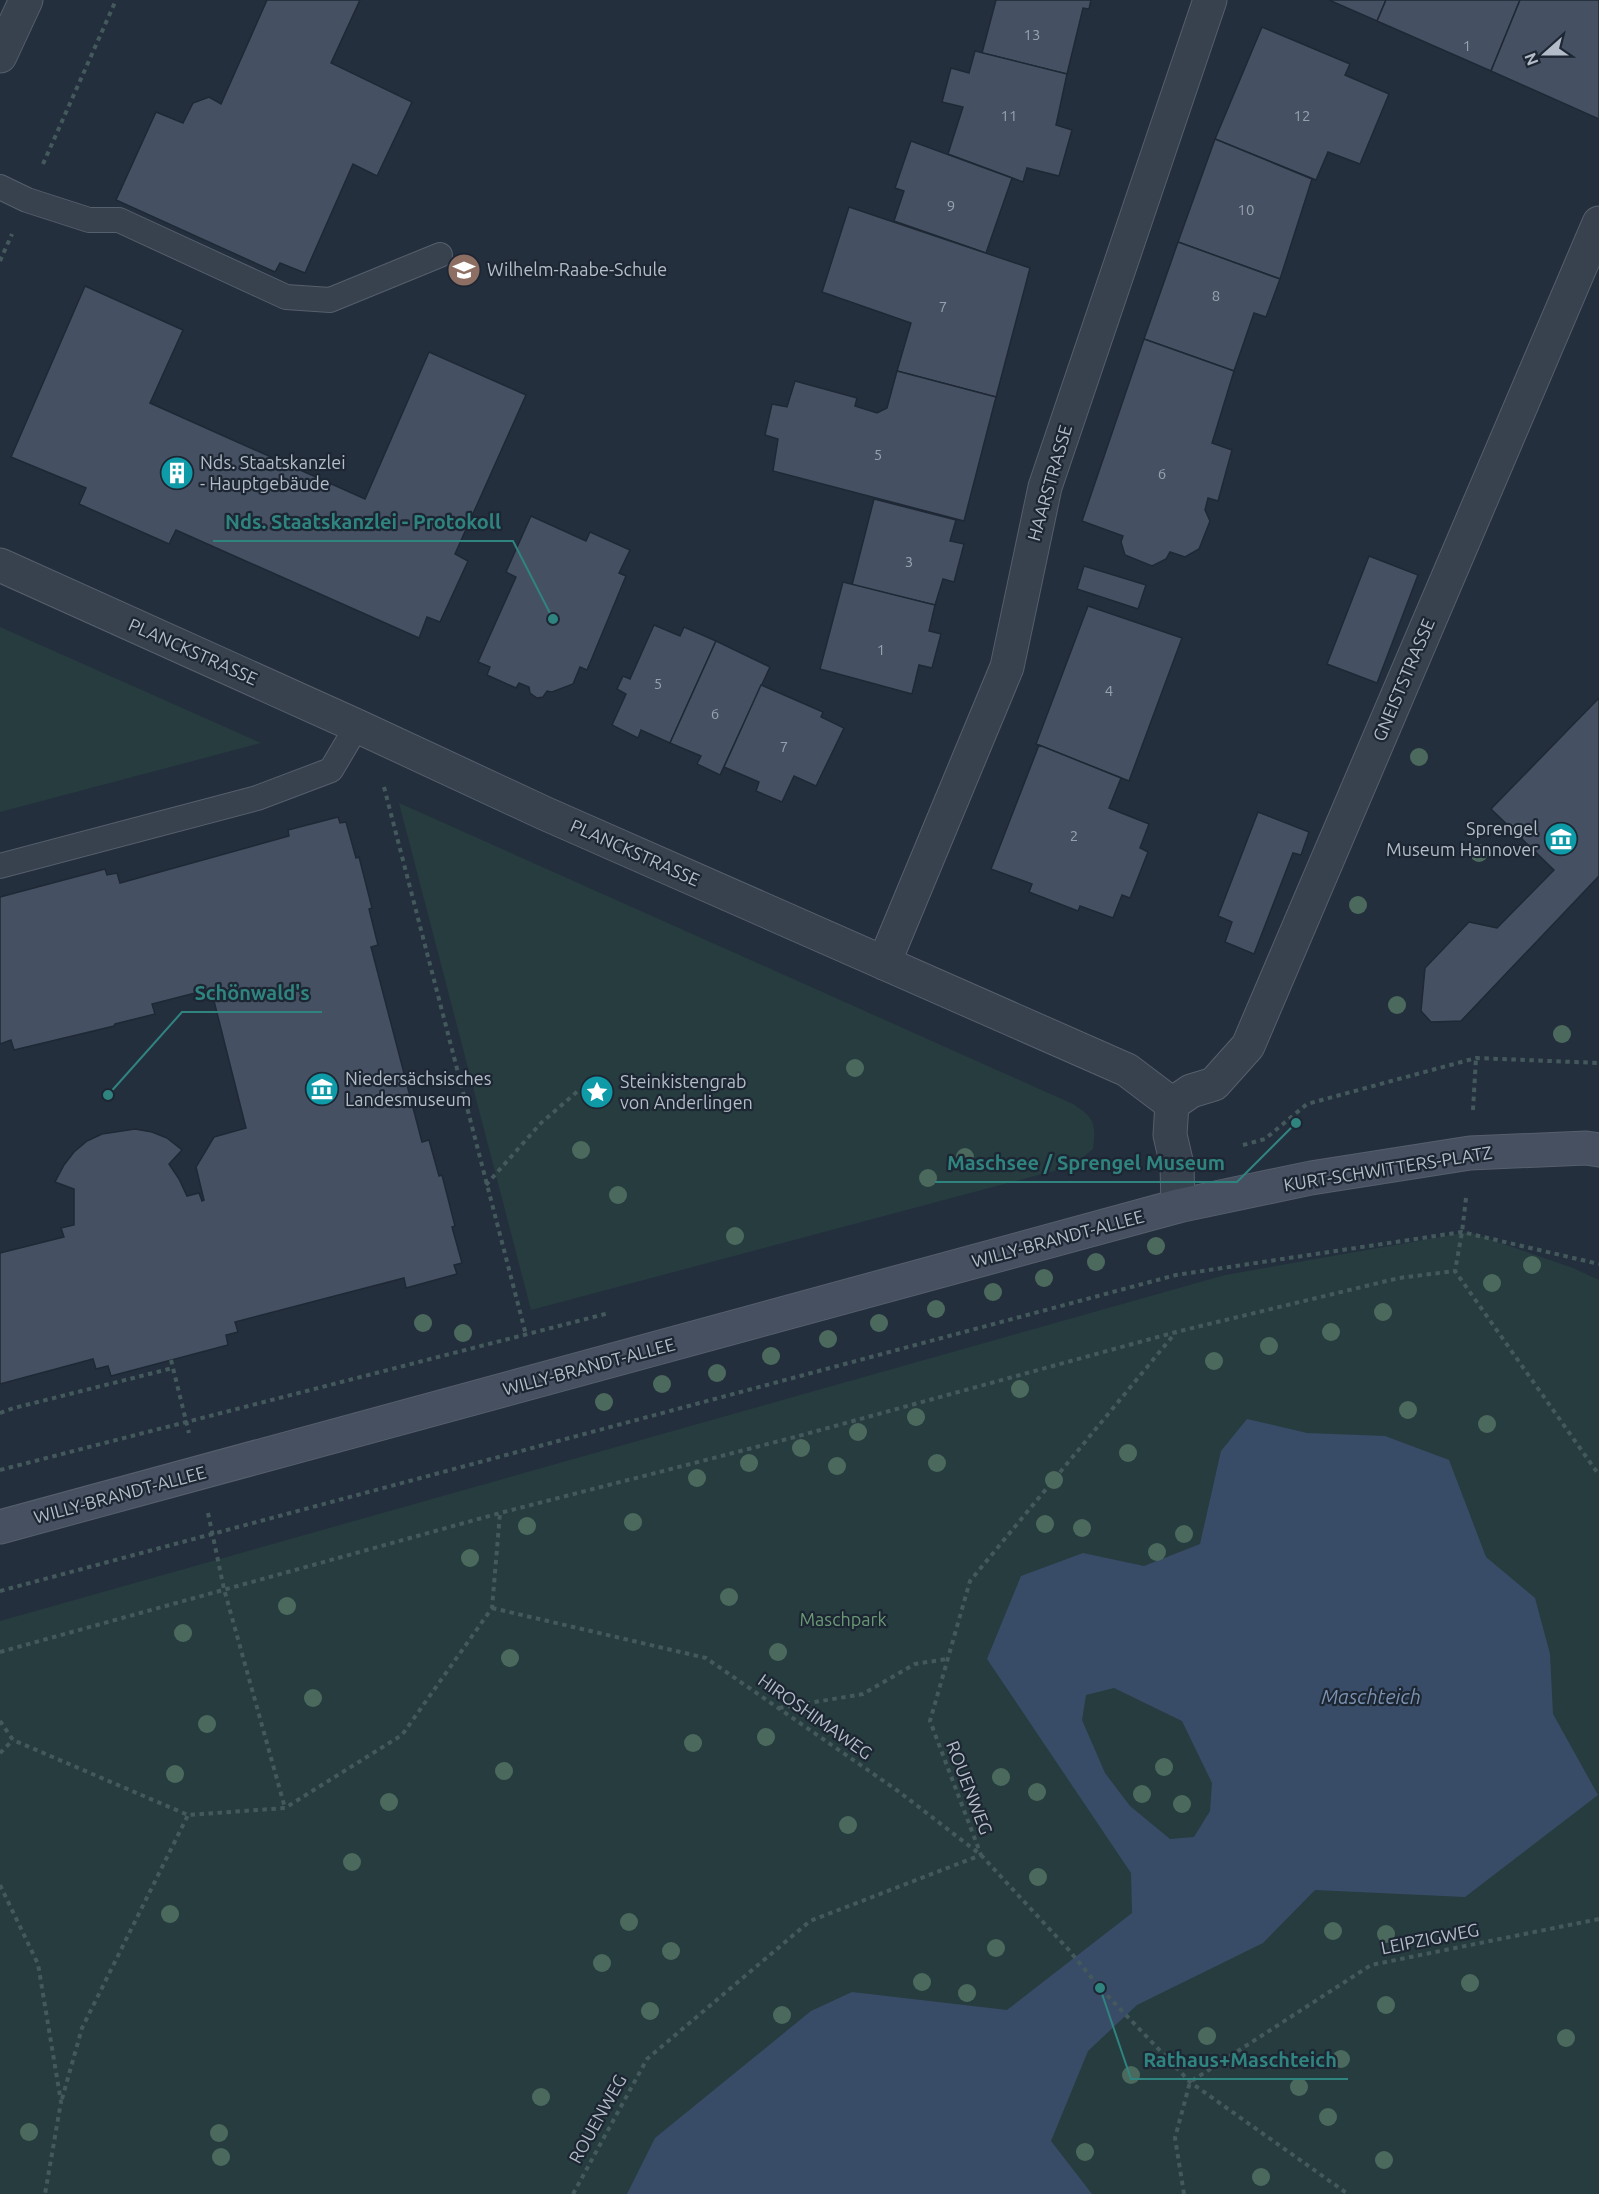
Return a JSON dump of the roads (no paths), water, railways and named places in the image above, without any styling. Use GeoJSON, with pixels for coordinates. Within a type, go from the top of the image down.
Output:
{"type":"FeatureCollection","features":[{"type":"Feature","properties":{"kind":"street"},"geometry":{"type":"LineString","coordinates":[[0,56],[26,0]]}},
{"type":"Feature","properties":{"kind":"street","name":"HAARSTRASSE"},"geometry":{"type":"LineString","coordinates":[[884,963],[1007,667],[1045,487],[1210,0]]}},
{"type":"Feature","properties":{"kind":"street","name":"GNEISTSTRASSE"},"geometry":{"type":"LineString","coordinates":[[1172,1104],[1191,1091],[1214,1084],[1248,1046],[1599,223]]}},
{"type":"Feature","properties":{"kind":"street","name":"PLANCKSTRASSE"},"geometry":{"type":"LineString","coordinates":[[0,565],[398,744],[544,813],[1127,1070],[1172,1104]]}},
{"type":"Feature","properties":{"kind":"street"},"geometry":{"type":"LineString","coordinates":[[1172,1104],[1170,1136],[1177,1165],[1178,1206]]}},
{"type":"Feature","properties":{"kind":"street","name":"KURT-SCHWITTERS-PLATZ"},"geometry":{"type":"LineString","coordinates":[[1178,1206],[1311,1178],[1470,1153],[1586,1148],[1599,1150]]}},
{"type":"Feature","properties":{"kind":"street","name":"WILLY-BRANDT-ALLEE"},"geometry":{"type":"LineString","coordinates":[[0,1527],[1178,1206]]}},
{"type":"Feature","properties":{"kind":"lane"},"geometry":{"type":"LineString","coordinates":[[0,187],[27,200],[89,220],[119,220],[286,297],[330,300],[440,255]]}},
{"type":"Feature","properties":{"kind":"lane"},"geometry":{"type":"LineString","coordinates":[[0,866],[257,798],[331,770],[357,726]]}},
{"type":"Feature","properties":{"kind":"water","name":"Maschteich"},"geometry":{"type":"Polygon","coordinates":[[[1247,1419],[1307,1433],[1385,1436],[1449,1460],[1486,1557],[1535,1598],[1550,1654],[1553,1714],[1598,1795],[1465,1897],[1315,1890],[1263,1943],[1137,2005],[1088,2051],[1051,2141],[1092,2194],[627,2194],[655,2138],[811,2011],[852,1992],[1007,2010],[1132,1913],[1131,1873],[987,1659],[1021,1576],[1083,1553],[1144,1566],[1200,1544],[1221,1451],[1247,1419]],[[1114,1688],[1086,1695],[1082,1720],[1105,1773],[1130,1806],[1170,1839],[1194,1837],[1210,1811],[1212,1783],[1182,1721],[1114,1688]]]}},
{"type":"Feature","properties":{"kind":"place","name":"Wilhelm-Raabe-Schule"},"geometry":{"type":"Point","coordinates":[464,270]}},
{"type":"Feature","properties":{"kind":"place","name":"Nds. Staatskanzlei - Hauptgebäude"},"geometry":{"type":"Point","coordinates":[177,473]}},
{"type":"Feature","properties":{"kind":"place","name":"Nds. Staatskanzlei - Protokoll"},"geometry":{"type":"Point","coordinates":[553,619]}},
{"type":"Feature","properties":{"kind":"place","name":"Sprengel Museum Hannover"},"geometry":{"type":"Point","coordinates":[1561,839]}},
{"type":"Feature","properties":{"kind":"place","name":"Niedersächsisches Landesmuseum"},"geometry":{"type":"Point","coordinates":[322,1089]}},
{"type":"Feature","properties":{"kind":"place","name":"Steinkistengrab von Anderlingen"},"geometry":{"type":"Point","coordinates":[597,1092]}},
{"type":"Feature","properties":{"kind":"place","name":"Schönwald's"},"geometry":{"type":"Point","coordinates":[108,1095]}},
{"type":"Feature","properties":{"kind":"place","name":"Maschsee / Sprengel Museum"},"geometry":{"type":"Point","coordinates":[1296,1123]}},
{"type":"Feature","properties":{"kind":"place","name":"Rathaus+Maschteich"},"geometry":{"type":"Point","coordinates":[1100,1988]}},
{"type":"Feature","properties":{"kind":"park label","name":"Maschpark"},"geometry":{"type":"Point","coordinates":[843,1620]}}]}
